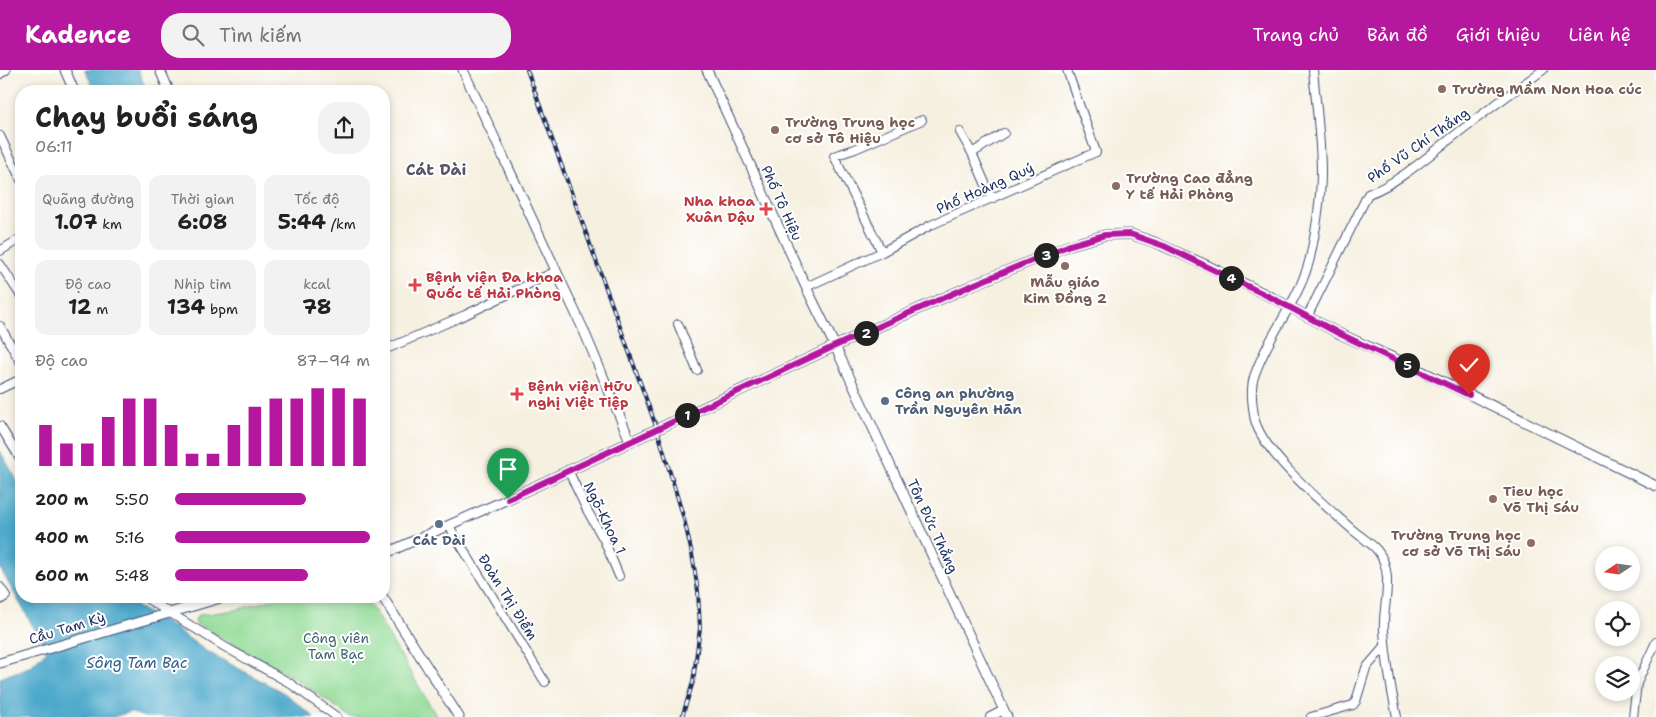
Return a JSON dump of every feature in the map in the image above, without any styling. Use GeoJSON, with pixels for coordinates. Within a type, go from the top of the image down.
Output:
{"type":"FeatureCollection","features":[{"type":"Feature","properties":{"kind":"main road"},"geometry":{"type":"LineString","coordinates":[[65,70],[71,85]]}},
{"type":"Feature","properties":{"kind":"main road"},"geometry":{"type":"LineString","coordinates":[[160,70],[166,85]]}},
{"type":"Feature","properties":{"kind":"main road"},"geometry":{"type":"LineString","coordinates":[[463,70],[584,331],[630,441]]}},
{"type":"Feature","properties":{"kind":"main road","name":"Phố Tô Hiệu"},"geometry":{"type":"LineString","coordinates":[[707,70],[835,346]]}},
{"type":"Feature","properties":{"kind":"main road"},"geometry":{"type":"LineString","coordinates":[[390,551],[746,389],[835,346],[970,286],[1070,245],[1105,235],[1130,234],[1154,242],[1206,265],[1291,307],[1307,317],[1656,486]]}},
{"type":"Feature","properties":{"kind":"main road","name":"Tôn Đức Thắng"},"geometry":{"type":"LineString","coordinates":[[835,346],[1006,714]]}},
{"type":"Feature","properties":{"kind":"main road","name":"Cầu Tam Kỳ"},"geometry":{"type":"LineString","coordinates":[[0,662],[204,603]]}},
{"type":"Feature","properties":{"kind":"main road"},"geometry":{"type":"LineString","coordinates":[[386,603],[459,717]]}},
{"type":"Feature","properties":{"kind":"street"},"geometry":{"type":"LineString","coordinates":[[0,74],[6,70]]}},
{"type":"Feature","properties":{"kind":"street","name":"Phố Hoàng Quý"},"geometry":{"type":"LineString","coordinates":[[806,287],[882,252],[931,226],[1096,152],[1067,70]]}},
{"type":"Feature","properties":{"kind":"street"},"geometry":{"type":"LineString","coordinates":[[1313,70],[1321,172],[1317,216],[1310,259],[1299,291],[1254,375],[1252,394],[1254,418],[1263,439],[1290,470],[1321,501],[1377,550],[1384,564],[1387,584],[1384,628],[1385,646],[1397,717]]}},
{"type":"Feature","properties":{"kind":"street","name":"Phố Vũ Chí Thắng"},"geometry":{"type":"LineString","coordinates":[[1307,317],[1368,194],[1379,190],[1422,160],[1542,70]]}},
{"type":"Feature","properties":{"kind":"street"},"geometry":{"type":"LineString","coordinates":[[882,252],[834,156],[922,120]]}},
{"type":"Feature","properties":{"kind":"street"},"geometry":{"type":"LineString","coordinates":[[960,132],[972,153],[992,199]]}},
{"type":"Feature","properties":{"kind":"street"},"geometry":{"type":"LineString","coordinates":[[972,153],[1004,133]]}},
{"type":"Feature","properties":{"kind":"street"},"geometry":{"type":"LineString","coordinates":[[0,136],[15,167]]}},
{"type":"Feature","properties":{"kind":"street"},"geometry":{"type":"LineString","coordinates":[[0,251],[15,242]]}},
{"type":"Feature","properties":{"kind":"street"},"geometry":{"type":"LineString","coordinates":[[0,264],[15,287]]}},
{"type":"Feature","properties":{"kind":"street"},"geometry":{"type":"LineString","coordinates":[[390,347],[465,315],[556,271]]}},
{"type":"Feature","properties":{"kind":"street"},"geometry":{"type":"LineString","coordinates":[[678,324],[697,370]]}},
{"type":"Feature","properties":{"kind":"street"},"geometry":{"type":"LineString","coordinates":[[0,326],[15,352]]}},
{"type":"Feature","properties":{"kind":"street"},"geometry":{"type":"LineString","coordinates":[[0,389],[15,382]]}},
{"type":"Feature","properties":{"kind":"street"},"geometry":{"type":"LineString","coordinates":[[0,426],[15,450]]}},
{"type":"Feature","properties":{"kind":"street","name":"Ngõ-Khoa 1"},"geometry":{"type":"LineString","coordinates":[[568,470],[604,540],[619,576]]}},
{"type":"Feature","properties":{"kind":"street","name":"Đoàn Thị Điểm"},"geometry":{"type":"LineString","coordinates":[[449,526],[545,682]]}},
{"type":"Feature","properties":{"kind":"street"},"geometry":{"type":"LineString","coordinates":[[0,587],[6,596],[0,600]]}},
{"type":"Feature","properties":{"kind":"street"},"geometry":{"type":"LineString","coordinates":[[155,603],[210,638],[288,682],[337,717]]}},
{"type":"Feature","properties":{"kind":"street"},"geometry":{"type":"LineString","coordinates":[[1633,717],[1637,683],[1656,642]]}},
{"type":"Feature","properties":{"kind":"street"},"geometry":{"type":"LineString","coordinates":[[1311,717],[1353,705],[1356,701],[1366,668],[1385,646]]}},
{"type":"Feature","properties":{"kind":"street"},"geometry":{"type":"LineString","coordinates":[[990,717],[1006,714]]}},
{"type":"Feature","properties":{"kind":"green space","name":"Công viên Tam Bạc"},"geometry":{"type":"Polygon","coordinates":[[[260,603],[369,603],[437,717],[350,717],[301,682],[197,624],[195,620],[198,615],[236,610],[260,603]]]}},
{"type":"Feature","properties":{"kind":"water"},"geometry":{"type":"Polygon","coordinates":[[[85,70],[138,70],[144,85],[92,85],[85,70]]]}},
{"type":"Feature","properties":{"kind":"water","name":"Sông Tam Bạc"},"geometry":{"type":"Polygon","coordinates":[[[0,451],[15,477],[15,594],[0,568],[0,451]]]}},
{"type":"Feature","properties":{"kind":"water","name":"Sông Tam Bạc"},"geometry":{"type":"Polygon","coordinates":[[[20,603],[133,603],[173,627],[206,651],[284,693],[314,717],[144,717],[130,712],[113,717],[0,717],[0,678],[29,667],[47,651],[20,603]]]}},
{"type":"Feature","properties":{"kind":"railway"},"geometry":{"type":"LineString","coordinates":[[527,70],[657,429],[684,519],[698,591],[700,628],[693,682],[682,717]]}},
{"type":"Feature","properties":{"kind":"place","name":"Trường Mầm Non Hoa cúc"},"geometry":{"type":"Point","coordinates":[1442,89]}},
{"type":"Feature","properties":{"kind":"place","name":"Trường Trung học cơ sở Tô Hiệu"},"geometry":{"type":"Point","coordinates":[775,130]}},
{"type":"Feature","properties":{"kind":"place","name":"Trường Cao đẳng Y tế Hải Phòng"},"geometry":{"type":"Point","coordinates":[1116,186]}},
{"type":"Feature","properties":{"kind":"place","name":"Nha khoa Xuân Dậu"},"geometry":{"type":"Point","coordinates":[766,209]}},
{"type":"Feature","properties":{"kind":"place","name":"Mẫu giáo Kim Đồng 2"},"geometry":{"type":"Point","coordinates":[1065,266]}},
{"type":"Feature","properties":{"kind":"place","name":"Bệnh viện Đa khoa Quốc tế Hải Phòng"},"geometry":{"type":"Point","coordinates":[415,285]}},
{"type":"Feature","properties":{"kind":"place","name":"Bệnh viện Hữu nghị Việt Tiệp"},"geometry":{"type":"Point","coordinates":[517,394]}},
{"type":"Feature","properties":{"kind":"place","name":"Công an phường Trần Nguyên Hãn"},"geometry":{"type":"Point","coordinates":[885,401]}},
{"type":"Feature","properties":{"kind":"place","name":"Tieu học Võ Thị Sáu"},"geometry":{"type":"Point","coordinates":[1493,499]}},
{"type":"Feature","properties":{"kind":"place","name":"Cát Dài"},"geometry":{"type":"Point","coordinates":[439,524]}},
{"type":"Feature","properties":{"kind":"place","name":"Trường Trung học cơ sở Võ Thị Sáu"},"geometry":{"type":"Point","coordinates":[1531,543]}},
{"type":"Feature","properties":{"kind":"district","name":"Cát Dài"},"geometry":{"type":"Point","coordinates":[436,169]}},
{"type":"Feature","properties":{"kind":"route"},"geometry":{"type":"LineString","coordinates":[[508,499],[835,346],[970,286],[1070,245],[1105,235],[1130,234],[1164,246],[1206,265],[1338,333],[1469,395]]}}]}
